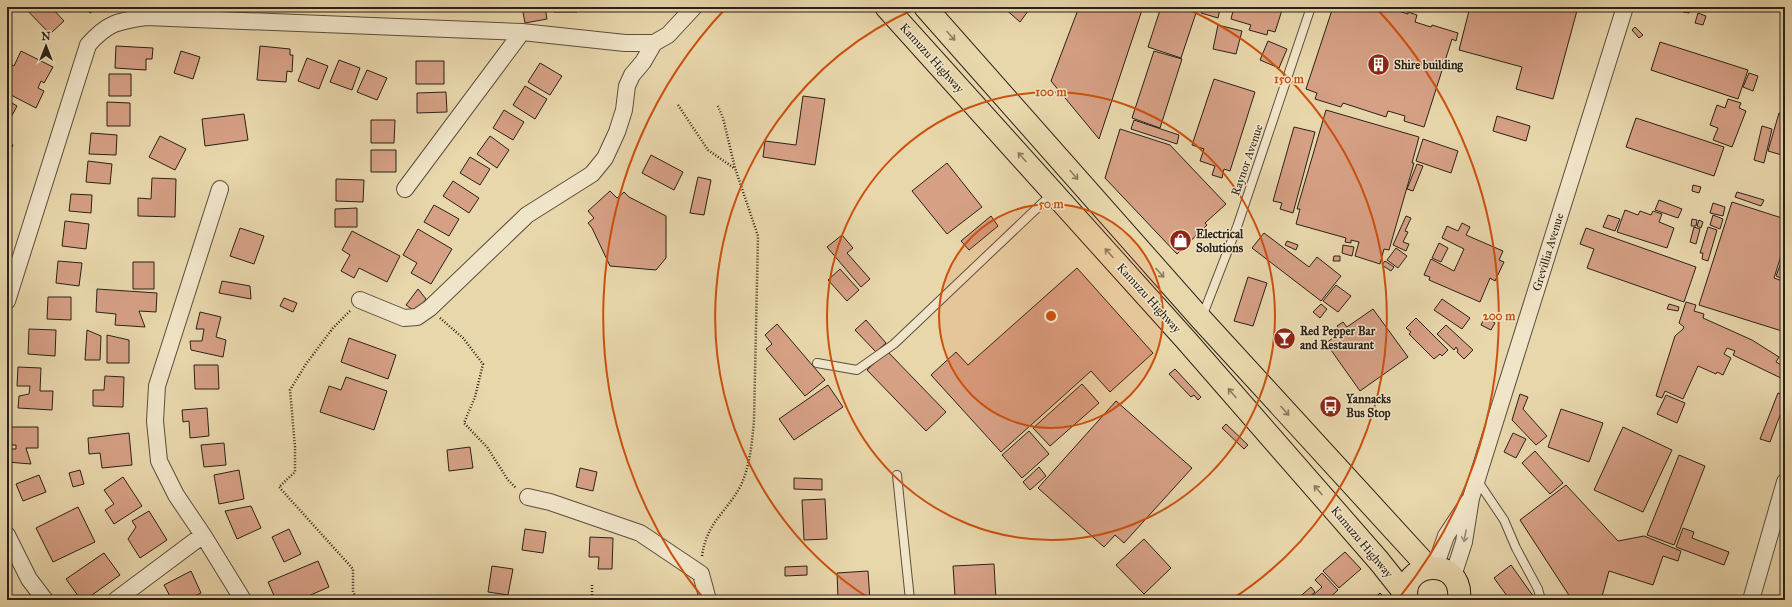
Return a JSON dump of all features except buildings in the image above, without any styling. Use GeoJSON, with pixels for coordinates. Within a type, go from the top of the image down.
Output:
{"type":"FeatureCollection","features":[{"type":"Feature","properties":{"kind":"highway","name":"Kamuzu Highway"},"geometry":{"type":"LineString","coordinates":[[886,7],[1054,192],[1374,555],[1407,598]]}},
{"type":"Feature","properties":{"kind":"highway","name":"Kamuzu Highway"},"geometry":{"type":"LineString","coordinates":[[925,7],[1201,319],[1439,571]]}},
{"type":"Feature","properties":{"kind":"highway"},"geometry":{"type":"LineString","coordinates":[[1407,598],[1407,587],[1411,579],[1424,568],[1439,571],[1458,584],[1460,592],[1459,600]]}},
{"type":"Feature","properties":{"kind":"street"},"geometry":{"type":"LineString","coordinates":[[7,301],[88,45],[99,32],[118,21],[146,17],[522,32],[625,43],[654,43],[668,35],[694,7]]}},
{"type":"Feature","properties":{"kind":"street","name":"Grevillia Avenue"},"geometry":{"type":"LineString","coordinates":[[1439,571],[1446,536],[1471,498],[1477,480],[1625,7]]}},
{"type":"Feature","properties":{"kind":"street"},"geometry":{"type":"LineString","coordinates":[[405,189],[522,32]]}},
{"type":"Feature","properties":{"kind":"street"},"geometry":{"type":"LineString","coordinates":[[360,300],[404,318],[418,317],[430,308],[527,215],[592,174],[605,158],[617,132],[624,110],[627,86],[632,75],[643,62],[654,43]]}},
{"type":"Feature","properties":{"kind":"street"},"geometry":{"type":"LineString","coordinates":[[220,189],[157,386],[155,421],[159,461],[176,495],[203,535],[243,600]]}},
{"type":"Feature","properties":{"kind":"street"},"geometry":{"type":"LineString","coordinates":[[1751,600],[1785,482]]}},
{"type":"Feature","properties":{"kind":"street"},"geometry":{"type":"LineString","coordinates":[[528,497],[550,502],[640,533],[701,574],[708,600]]}},
{"type":"Feature","properties":{"kind":"street"},"geometry":{"type":"LineString","coordinates":[[7,535],[29,579],[45,600]]}},
{"type":"Feature","properties":{"kind":"street"},"geometry":{"type":"LineString","coordinates":[[116,600],[203,535]]}},
{"type":"Feature","properties":{"kind":"lane","name":"Raynor Avenue"},"geometry":{"type":"LineString","coordinates":[[1201,319],[1237,227],[1311,7]]}},
{"type":"Feature","properties":{"kind":"lane"},"geometry":{"type":"LineString","coordinates":[[817,364],[857,370],[894,344],[1054,192]]}},
{"type":"Feature","properties":{"kind":"lane"},"geometry":{"type":"LineString","coordinates":[[897,475],[910,600]]}},
{"type":"Feature","properties":{"kind":"lane"},"geometry":{"type":"LineString","coordinates":[[1477,480],[1504,520],[1516,548],[1538,589],[1541,600]]}},
{"type":"Feature","properties":{"kind":"path"},"geometry":{"type":"LineString","coordinates":[[701,574],[704,545],[708,530],[740,486],[752,450],[758,236],[735,168],[723,118],[717,104]]}},
{"type":"Feature","properties":{"kind":"path"},"geometry":{"type":"LineString","coordinates":[[678,105],[708,150],[735,168]]}},
{"type":"Feature","properties":{"kind":"path"},"geometry":{"type":"LineString","coordinates":[[357,600],[354,592],[354,569],[279,487],[295,472],[295,447],[290,390],[306,364],[333,328],[360,300]]}},
{"type":"Feature","properties":{"kind":"path"},"geometry":{"type":"LineString","coordinates":[[430,308],[463,338],[483,364],[475,397],[464,423],[487,447],[508,480],[528,497]]}},
{"type":"Feature","properties":{"kind":"path"},"geometry":{"type":"LineString","coordinates":[[592,585],[592,600]]}},
{"type":"Feature","properties":{"kind":"place","name":"Shire building"},"geometry":{"type":"Point","coordinates":[1379,65]}},
{"type":"Feature","properties":{"kind":"place","name":"Electrical Solutions"},"geometry":{"type":"Point","coordinates":[1181,241]}},
{"type":"Feature","properties":{"kind":"place","name":"Red Pepper Bar and Restaurant"},"geometry":{"type":"Point","coordinates":[1285,338]}},
{"type":"Feature","properties":{"kind":"place","name":"Yannacks Bus Stop"},"geometry":{"type":"Point","coordinates":[1330,406]}}]}
